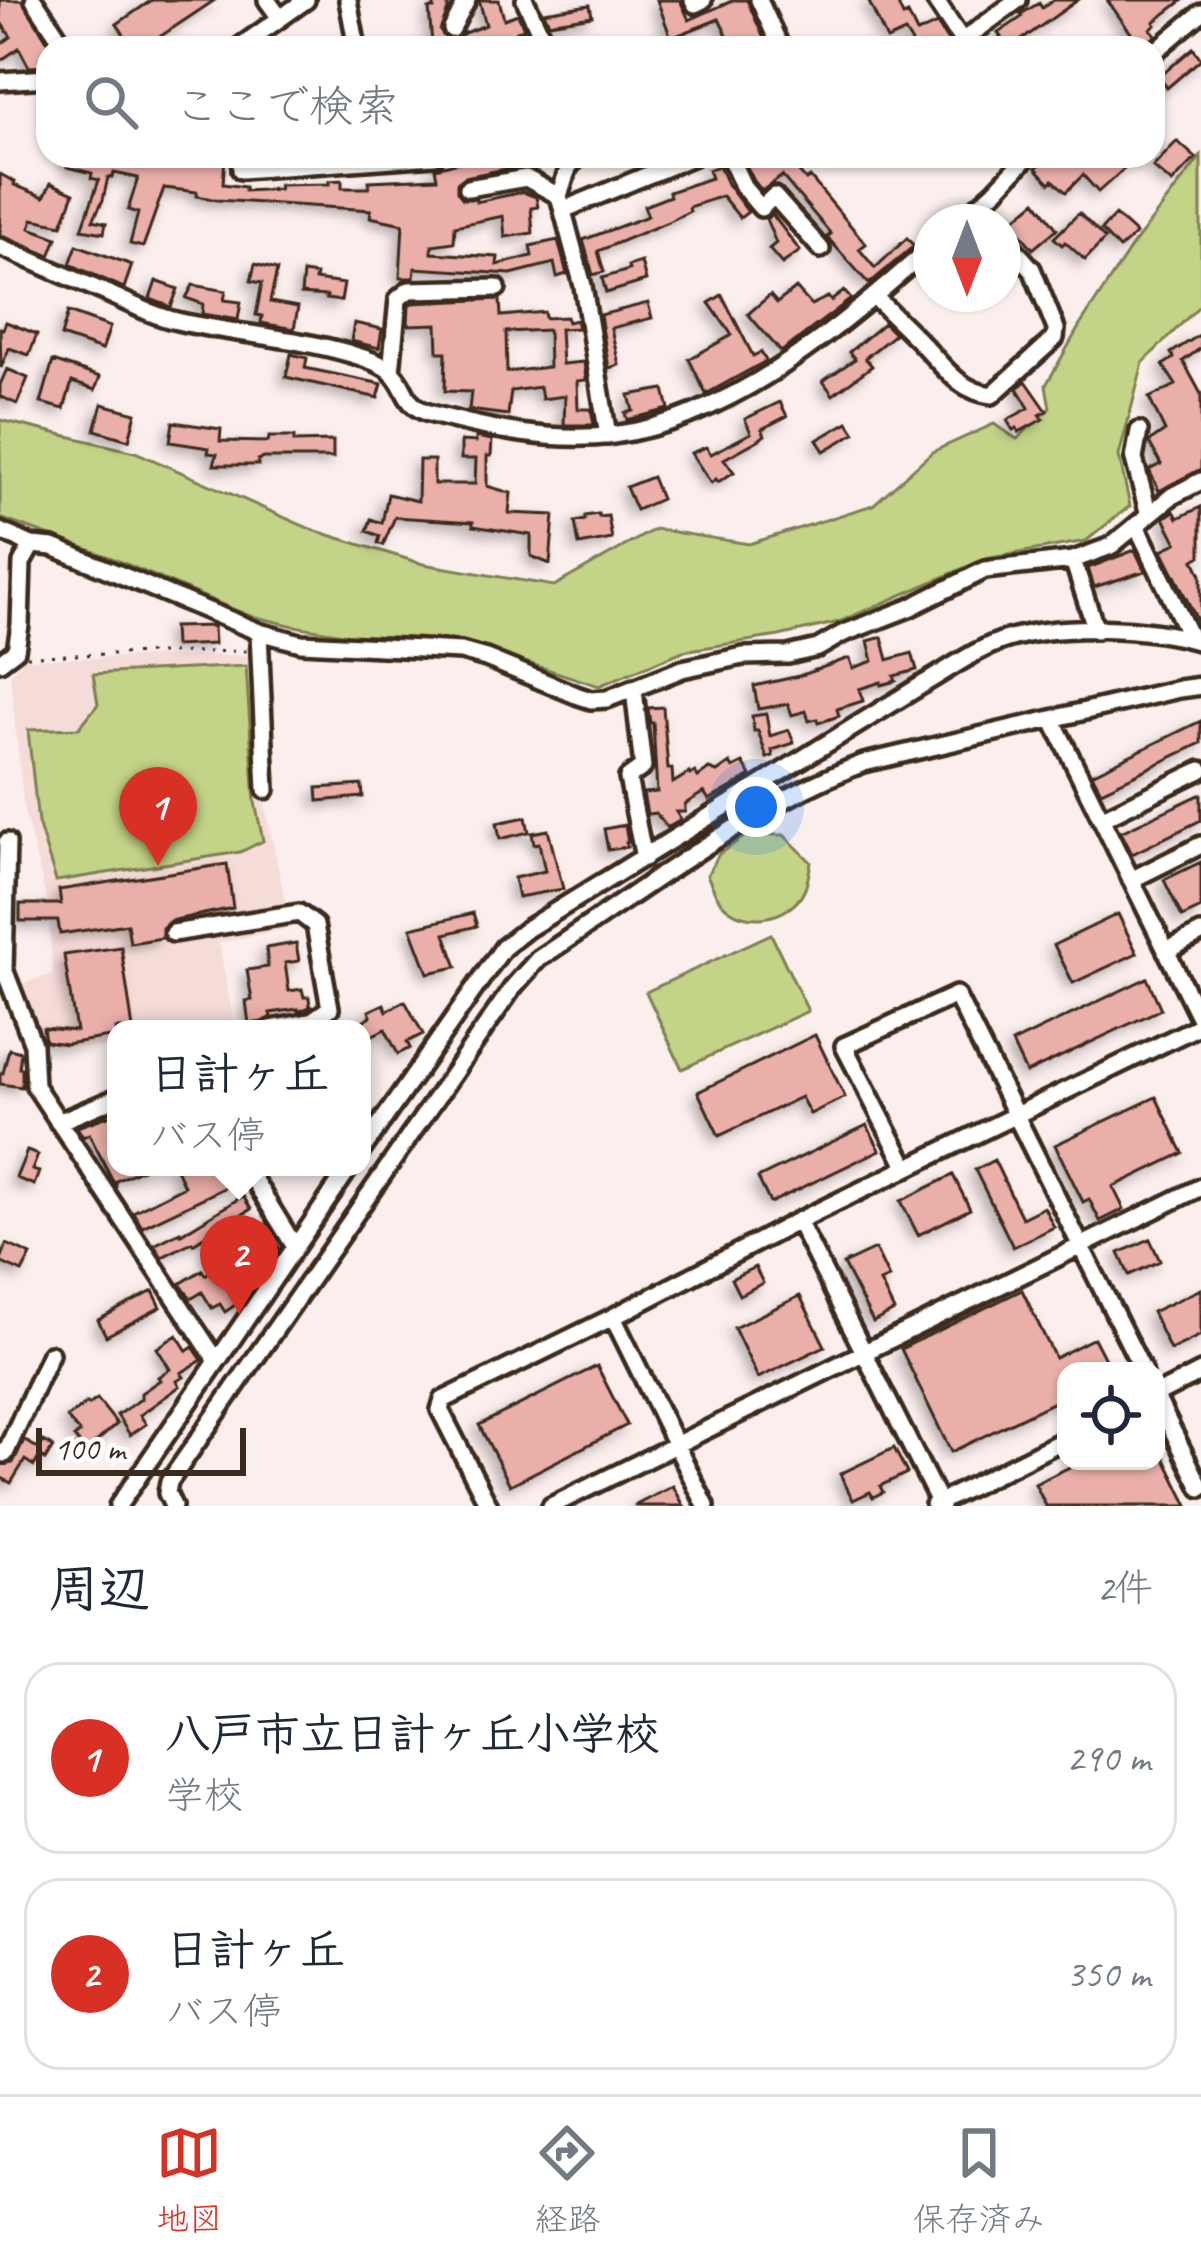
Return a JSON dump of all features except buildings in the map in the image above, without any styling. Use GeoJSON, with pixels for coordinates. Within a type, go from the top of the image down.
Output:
{"type":"FeatureCollection","features":[{"type":"Feature","properties":{"kind":"street"},"geometry":{"type":"LineString","coordinates":[[34,0],[59,36]]}},
{"type":"Feature","properties":{"kind":"street"},"geometry":{"type":"LineString","coordinates":[[267,0],[280,18]]}},
{"type":"Feature","properties":{"kind":"street"},"geometry":{"type":"LineString","coordinates":[[256,36],[306,0]]}},
{"type":"Feature","properties":{"kind":"street"},"geometry":{"type":"LineString","coordinates":[[348,0],[355,36]]}},
{"type":"Feature","properties":{"kind":"street"},"geometry":{"type":"LineString","coordinates":[[452,28],[467,0]]}},
{"type":"Feature","properties":{"kind":"street"},"geometry":{"type":"LineString","coordinates":[[525,0],[542,36]]}},
{"type":"Feature","properties":{"kind":"street"},"geometry":{"type":"LineString","coordinates":[[693,0],[695,4],[703,0]]}},
{"type":"Feature","properties":{"kind":"street"},"geometry":{"type":"LineString","coordinates":[[759,0],[776,36]]}},
{"type":"Feature","properties":{"kind":"street"},"geometry":{"type":"LineString","coordinates":[[976,36],[1018,0]]}},
{"type":"Feature","properties":{"kind":"street"},"geometry":{"type":"LineString","coordinates":[[939,1],[960,36]]}},
{"type":"Feature","properties":{"kind":"street"},"geometry":{"type":"LineString","coordinates":[[1165,43],[1201,13]]}},
{"type":"Feature","properties":{"kind":"street"},"geometry":{"type":"LineString","coordinates":[[0,81],[36,79]]}},
{"type":"Feature","properties":{"kind":"street"},"geometry":{"type":"LineString","coordinates":[[569,168],[561,203],[583,286],[608,436]]}},
{"type":"Feature","properties":{"kind":"street"},"geometry":{"type":"LineString","coordinates":[[561,203],[660,168]]}},
{"type":"Feature","properties":{"kind":"street"},"geometry":{"type":"LineString","coordinates":[[735,168],[761,208],[774,196],[821,249]]}},
{"type":"Feature","properties":{"kind":"street"},"geometry":{"type":"LineString","coordinates":[[981,204],[1016,168]]}},
{"type":"Feature","properties":{"kind":"street"},"geometry":{"type":"LineString","coordinates":[[468,188],[526,178],[561,203]]}},
{"type":"Feature","properties":{"kind":"street"},"geometry":{"type":"LineString","coordinates":[[0,247],[172,320],[346,352],[392,371]]}},
{"type":"Feature","properties":{"kind":"street"},"geometry":{"type":"LineString","coordinates":[[874,296],[951,377],[973,391],[992,395],[1055,338],[1056,329],[1032,269],[1021,256]]}},
{"type":"Feature","properties":{"kind":"street"},"geometry":{"type":"LineString","coordinates":[[496,288],[409,290],[398,299],[392,371],[410,405],[427,413],[522,433],[608,436],[656,426],[743,387],[816,344],[913,262]]}},
{"type":"Feature","properties":{"kind":"street"},"geometry":{"type":"LineString","coordinates":[[1138,431],[1134,459],[1143,520],[1196,640]]}},
{"type":"Feature","properties":{"kind":"street"},"geometry":{"type":"LineString","coordinates":[[0,531],[32,545],[53,547],[259,632],[301,643],[461,651],[591,700],[634,690],[682,669],[818,648],[986,571],[1073,560],[1112,546],[1172,496],[1201,482]]}},
{"type":"Feature","properties":{"kind":"street"},"geometry":{"type":"LineString","coordinates":[[0,662],[16,650],[22,563],[32,545]]}},
{"type":"Feature","properties":{"kind":"street"},"geometry":{"type":"LineString","coordinates":[[1073,560],[1096,630]]}},
{"type":"Feature","properties":{"kind":"street"},"geometry":{"type":"LineString","coordinates":[[371,1137],[502,948],[987,647],[1024,635],[1096,630],[1196,640]]}},
{"type":"Feature","properties":{"kind":"street"},"geometry":{"type":"LineString","coordinates":[[259,632],[266,790]]}},
{"type":"Feature","properties":{"kind":"street"},"geometry":{"type":"LineString","coordinates":[[173,1506],[167,1493],[170,1481],[501,1005],[538,959],[733,830],[835,774],[864,763],[1201,686]]}},
{"type":"Feature","properties":{"kind":"street"},"geometry":{"type":"LineString","coordinates":[[634,690],[644,767],[628,778],[644,858]]}},
{"type":"Feature","properties":{"kind":"street"},"geometry":{"type":"LineString","coordinates":[[489,1506],[440,1410],[443,1400],[1201,1023],[1052,719]]}},
{"type":"Feature","properties":{"kind":"street"},"geometry":{"type":"LineString","coordinates":[[1101,819],[1201,770]]}},
{"type":"Feature","properties":{"kind":"street"},"geometry":{"type":"LineString","coordinates":[[7,842],[2,971],[33,1044],[35,1086],[218,1361]]}},
{"type":"Feature","properties":{"kind":"street"},"geometry":{"type":"LineString","coordinates":[[1131,880],[1201,845]]}},
{"type":"Feature","properties":{"kind":"street"},"geometry":{"type":"LineString","coordinates":[[173,933],[298,913],[314,925],[330,1008],[316,1020]]}},
{"type":"Feature","properties":{"kind":"street"},"geometry":{"type":"LineString","coordinates":[[1166,950],[1201,933]]}},
{"type":"Feature","properties":{"kind":"street"},"geometry":{"type":"LineString","coordinates":[[907,1168],[844,1046],[956,995],[1138,1362]]}},
{"type":"Feature","properties":{"kind":"street"},"geometry":{"type":"LineString","coordinates":[[58,1122],[107,1102]]}},
{"type":"Feature","properties":{"kind":"street"},"geometry":{"type":"LineString","coordinates":[[252,1176],[295,1247]]}},
{"type":"Feature","properties":{"kind":"street"},"geometry":{"type":"LineString","coordinates":[[118,1506],[344,1176]]}},
{"type":"Feature","properties":{"kind":"street"},"geometry":{"type":"LineString","coordinates":[[551,1506],[1201,1187]]}},
{"type":"Feature","properties":{"kind":"street"},"geometry":{"type":"LineString","coordinates":[[798,1221],[937,1505],[1057,1444]]}},
{"type":"Feature","properties":{"kind":"street"},"geometry":{"type":"LineString","coordinates":[[613,1317],[706,1506]]}},
{"type":"Feature","properties":{"kind":"street"},"geometry":{"type":"LineString","coordinates":[[0,1451],[5,1454],[50,1354]]}},
{"type":"Feature","properties":{"kind":"street"},"geometry":{"type":"LineString","coordinates":[[1165,1391],[1201,1372]]}},
{"type":"Feature","properties":{"kind":"street"},"geometry":{"type":"LineString","coordinates":[[1165,1414],[1201,1488]]}},
{"type":"Feature","properties":{"kind":"path"},"geometry":{"type":"LineString","coordinates":[[20,656],[259,650]]}},
{"type":"Feature","properties":{"kind":"shaded area"},"geometry":{"type":"Polygon","coordinates":[[[254,655],[262,791],[291,928],[219,943],[233,1020],[107,1020],[107,1048],[38,1043],[17,985],[53,974],[47,901],[24,812],[10,675],[23,659],[254,655]]]}},
{"type":"Feature","properties":{"kind":"green space"},"geometry":{"type":"Polygon","coordinates":[[[1201,156],[1201,304],[1143,363],[1119,456],[1130,506],[1086,541],[985,559],[839,622],[683,651],[599,686],[463,642],[374,639],[247,615],[0,518],[0,420],[135,452],[313,530],[423,564],[554,586],[655,529],[749,544],[873,505],[932,452],[994,424],[1017,439],[1050,408],[1046,385],[1079,327],[1132,246],[1201,156]]]}},
{"type":"Feature","properties":{"kind":"green space"},"geometry":{"type":"Polygon","coordinates":[[[246,666],[255,802],[263,841],[240,852],[56,881],[38,823],[28,730],[79,728],[98,704],[93,674],[246,666]]]}},
{"type":"Feature","properties":{"kind":"green space"},"geometry":{"type":"Polygon","coordinates":[[[747,835],[784,835],[811,862],[804,891],[777,915],[753,918],[730,910],[707,875],[719,854],[747,835]]]}},
{"type":"Feature","properties":{"kind":"green space"},"geometry":{"type":"Polygon","coordinates":[[[771,934],[808,1011],[682,1069],[646,992],[771,934]]]}},
{"type":"Feature","properties":{"kind":"place","name":"八戸市立日計ヶ丘小学校"},"geometry":{"type":"Point","coordinates":[158,866]}},
{"type":"Feature","properties":{"kind":"place","name":"日計ヶ丘"},"geometry":{"type":"Point","coordinates":[239,1314]}}]}
